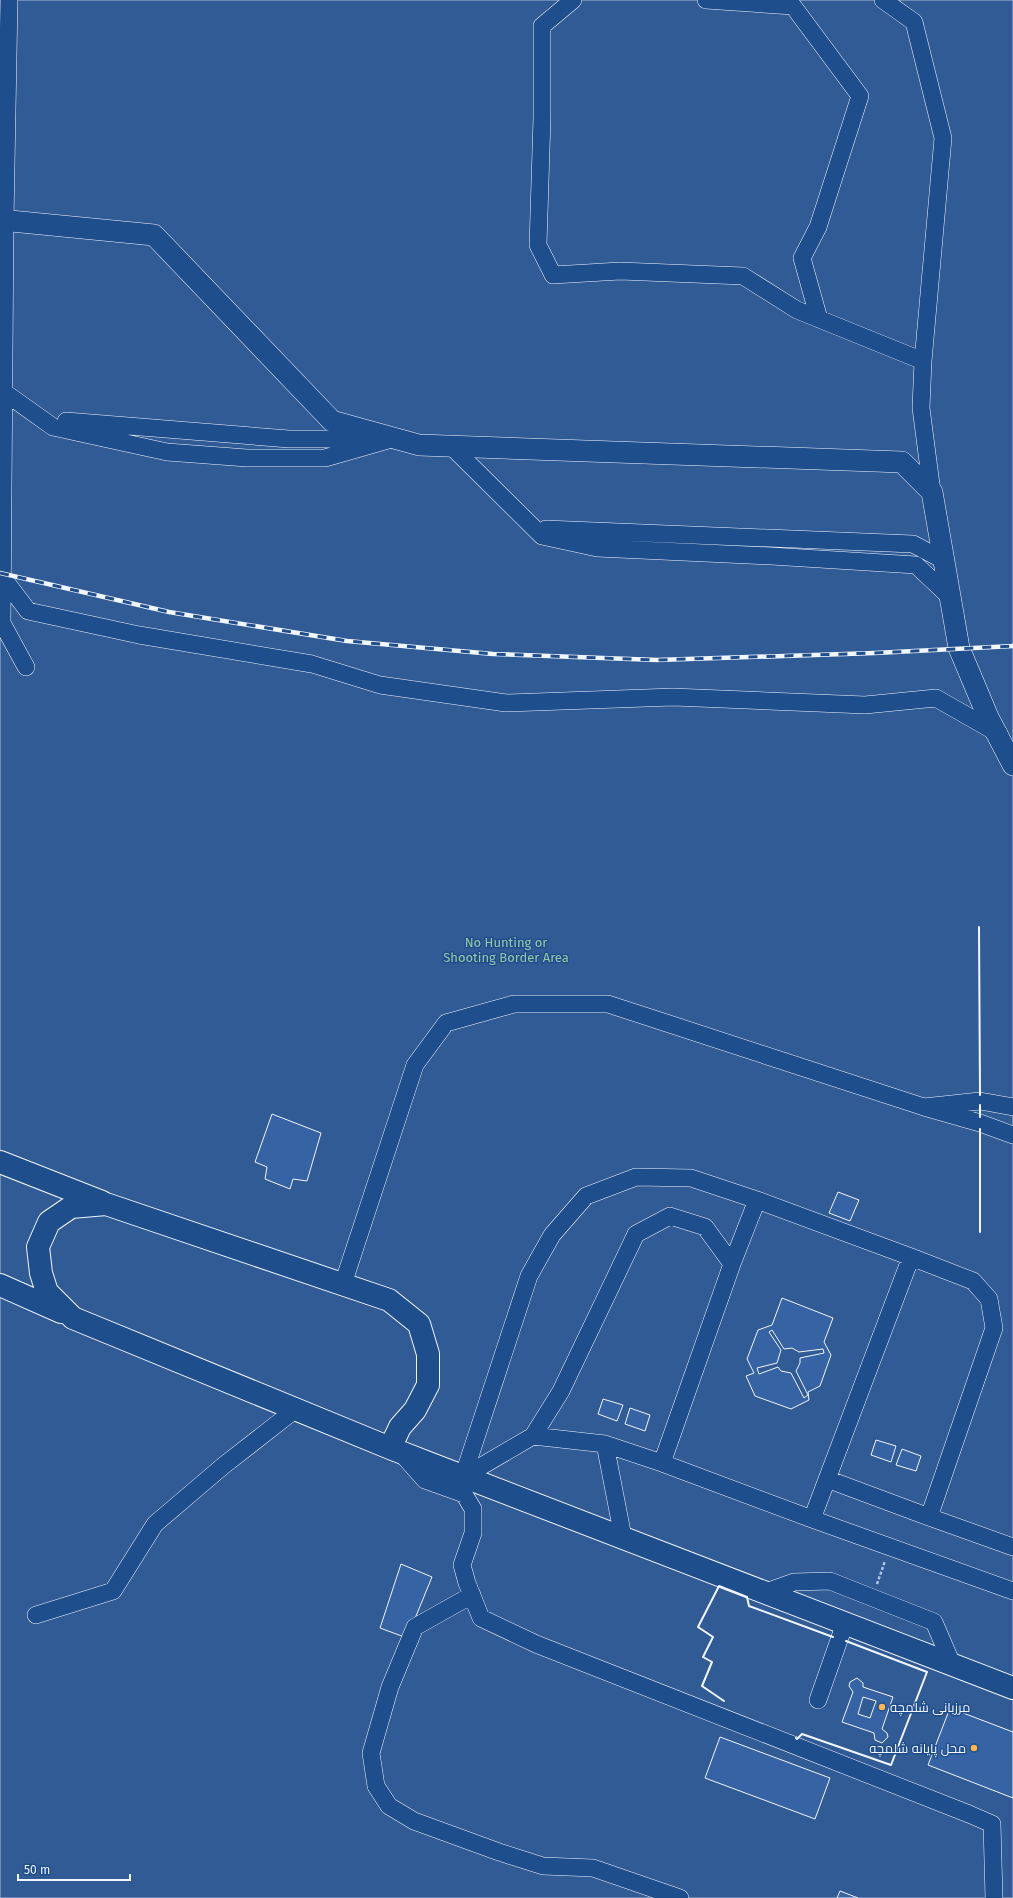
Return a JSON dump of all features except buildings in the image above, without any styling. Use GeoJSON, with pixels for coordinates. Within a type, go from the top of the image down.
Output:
{"type":"FeatureCollection","features":[{"type":"Feature","properties":{"kind":"highway"},"geometry":{"type":"LineString","coordinates":[[0,1162],[106,1204],[389,1300],[419,1324],[428,1354],[428,1385],[415,1410],[400,1427],[395,1450]]}},
{"type":"Feature","properties":{"kind":"highway"},"geometry":{"type":"LineString","coordinates":[[73,1318],[47,1292],[41,1273],[38,1247],[49,1222],[71,1207],[106,1204]]}},
{"type":"Feature","properties":{"kind":"highway"},"geometry":{"type":"LineString","coordinates":[[0,1285],[73,1318],[395,1450],[1013,1688]]}},
{"type":"Feature","properties":{"kind":"main road"},"geometry":{"type":"LineString","coordinates":[[3,220],[154,235],[332,421],[420,445],[902,462],[932,492],[960,648],[1004,732],[1013,765]]}},
{"type":"Feature","properties":{"kind":"lane"},"geometry":{"type":"LineString","coordinates":[[9,0],[3,220],[4,392],[2,623],[26,667]]}},
{"type":"Feature","properties":{"kind":"lane"},"geometry":{"type":"LineString","coordinates":[[574,0],[542,26],[542,118],[538,245],[553,275],[620,271],[743,276],[797,310],[924,361]]}},
{"type":"Feature","properties":{"kind":"lane"},"geometry":{"type":"LineString","coordinates":[[706,0],[793,6],[860,96],[818,227],[802,258],[819,319]]}},
{"type":"Feature","properties":{"kind":"lane"},"geometry":{"type":"LineString","coordinates":[[883,0],[914,22],[943,138],[921,408],[932,492]]}},
{"type":"Feature","properties":{"kind":"lane"},"geometry":{"type":"LineString","coordinates":[[4,392],[53,427],[167,452],[248,458],[325,458],[395,438]]}},
{"type":"Feature","properties":{"kind":"lane"},"geometry":{"type":"LineString","coordinates":[[451,446],[542,536],[596,548],[916,564],[951,598]]}},
{"type":"Feature","properties":{"kind":"lane"},"geometry":{"type":"LineString","coordinates":[[534,528],[913,544],[945,560]]}},
{"type":"Feature","properties":{"kind":"lane"},"geometry":{"type":"LineString","coordinates":[[3,578],[28,611],[139,635],[312,664],[380,685],[506,703],[673,697],[865,705],[936,698],[1004,732],[1013,743]]}},
{"type":"Feature","properties":{"kind":"lane"},"geometry":{"type":"LineString","coordinates":[[343,1284],[415,1065],[446,1023],[514,1004],[608,1004],[924,1107],[980,1123],[1013,1135]]}},
{"type":"Feature","properties":{"kind":"lane"},"geometry":{"type":"LineString","coordinates":[[924,1107],[980,1101],[1013,1107]]}},
{"type":"Feature","properties":{"kind":"lane"},"geometry":{"type":"LineString","coordinates":[[463,1477],[529,1276],[552,1235],[586,1196],[636,1177],[692,1178],[757,1200],[973,1281],[989,1299],[994,1328],[930,1517]]}},
{"type":"Feature","properties":{"kind":"lane"},"geometry":{"type":"LineString","coordinates":[[662,1463],[732,1264],[757,1200]]}},
{"type":"Feature","properties":{"kind":"lane"},"geometry":{"type":"LineString","coordinates":[[463,1477],[533,1436],[561,1391],[636,1234],[670,1216],[705,1227],[732,1264]]}},
{"type":"Feature","properties":{"kind":"lane"},"geometry":{"type":"LineString","coordinates":[[812,1519],[911,1257]]}},
{"type":"Feature","properties":{"kind":"lane"},"geometry":{"type":"LineString","coordinates":[[36,1615],[113,1591],[155,1524],[223,1466],[296,1409]]}},
{"type":"Feature","properties":{"kind":"lane"},"geometry":{"type":"LineString","coordinates":[[533,1436],[606,1444],[1013,1590]]}},
{"type":"Feature","properties":{"kind":"lane"},"geometry":{"type":"LineString","coordinates":[[606,1444],[624,1537]]}},
{"type":"Feature","properties":{"kind":"lane"},"geometry":{"type":"LineString","coordinates":[[395,1450],[426,1480],[464,1494],[473,1510],[473,1533],[462,1565],[481,1618],[536,1644],[992,1824],[994,1898]]}},
{"type":"Feature","properties":{"kind":"lane"},"geometry":{"type":"LineString","coordinates":[[827,1480],[1013,1547]]}},
{"type":"Feature","properties":{"kind":"lane"},"geometry":{"type":"LineString","coordinates":[[766,1592],[794,1582],[830,1581],[934,1622],[952,1664]]}},
{"type":"Feature","properties":{"kind":"lane"},"geometry":{"type":"LineString","coordinates":[[472,1595],[415,1627],[390,1688],[371,1753],[376,1786],[389,1806],[414,1821],[543,1866],[593,1868],[680,1898]]}},
{"type":"Feature","properties":{"kind":"lane"},"geometry":{"type":"LineString","coordinates":[[818,1700],[845,1623]]}},
{"type":"Feature","properties":{"kind":"path"},"geometry":{"type":"LineString","coordinates":[[872,1598],[890,1547]]}},
{"type":"Feature","properties":{"kind":"shaded area","name":"No Hunting or Shooting Border Area"},"geometry":{"type":"Polygon","coordinates":[[[0,0],[1013,0],[1013,1898],[0,1898],[0,0]]]}},
{"type":"Feature","properties":{"kind":"railway"},"geometry":{"type":"LineString","coordinates":[[0,573],[169,612],[347,641],[493,654],[657,660],[875,653],[1013,646]]}},
{"type":"Feature","properties":{"kind":"wall"},"geometry":{"type":"LineString","coordinates":[[979,927],[980,1095]]}},
{"type":"Feature","properties":{"kind":"wall"},"geometry":{"type":"LineString","coordinates":[[980,1105],[980,1117]]}},
{"type":"Feature","properties":{"kind":"wall"},"geometry":{"type":"LineString","coordinates":[[980,1129],[980,1232]]}},
{"type":"Feature","properties":{"kind":"wall"},"geometry":{"type":"LineString","coordinates":[[724,1701],[702,1686],[712,1662],[703,1657],[713,1637],[698,1627],[719,1586],[747,1597],[749,1606],[833,1637]]}},
{"type":"Feature","properties":{"kind":"wall"},"geometry":{"type":"LineString","coordinates":[[796,1738],[797,1739],[802,1734],[891,1765],[927,1672],[846,1641]]}},
{"type":"Feature","properties":{"kind":"place","name":"مرزبانی شلمچه"},"geometry":{"type":"Point","coordinates":[882,1707]}},
{"type":"Feature","properties":{"kind":"place","name":"محل پایانه شلمچه"},"geometry":{"type":"Point","coordinates":[974,1748]}}]}
